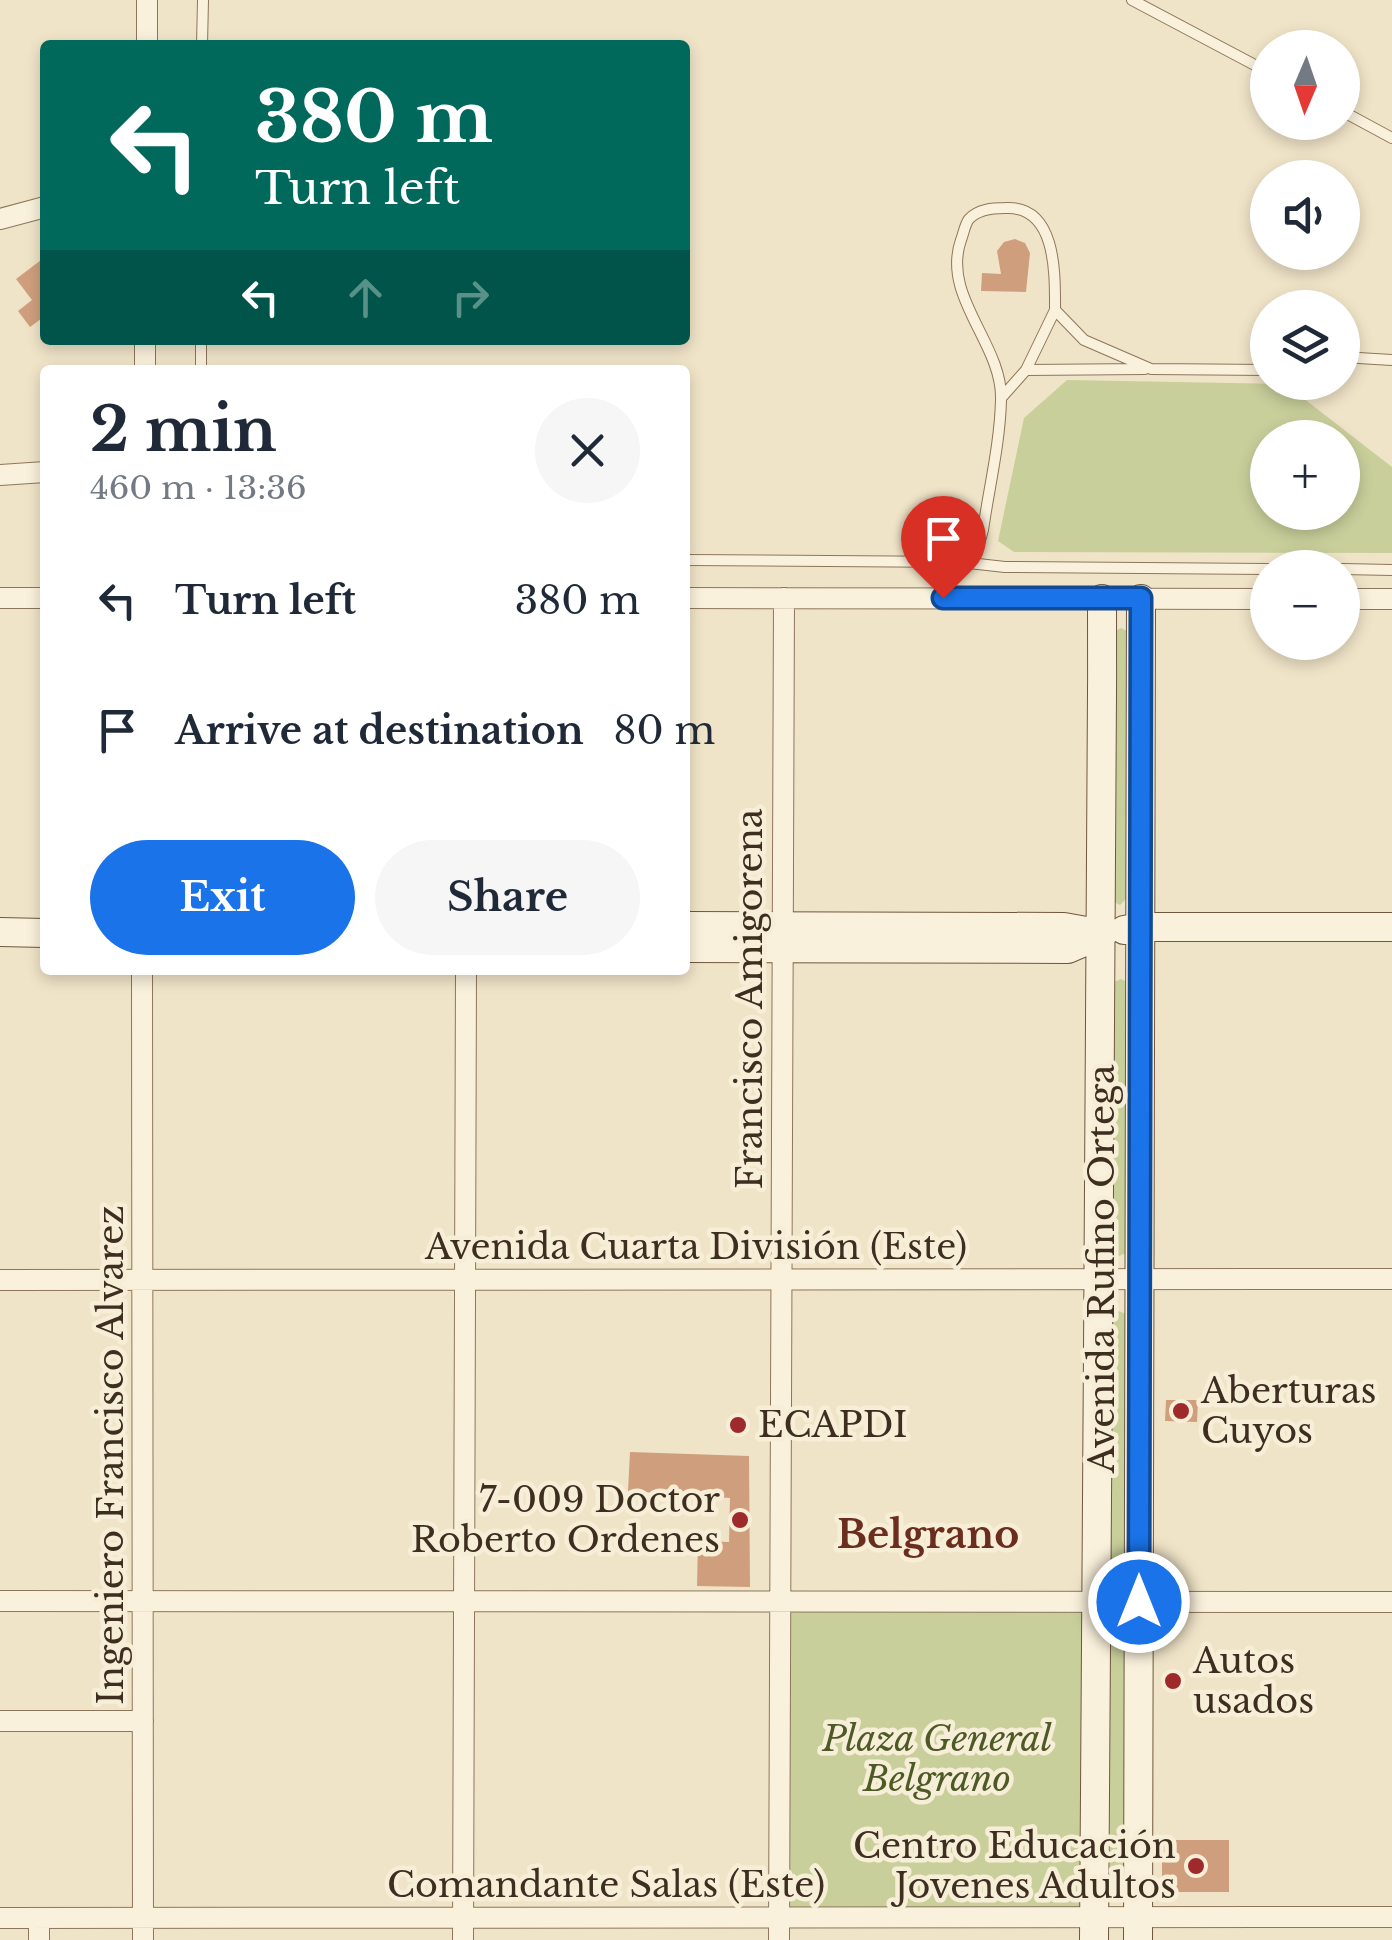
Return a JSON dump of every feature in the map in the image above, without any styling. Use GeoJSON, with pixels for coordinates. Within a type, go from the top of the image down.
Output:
{"type":"FeatureCollection","features":[{"type":"Feature","properties":{"kind":"main road","name":"Avenida Rufino Ortega"},"geometry":{"type":"LineString","coordinates":[[1138,1928],[1141,598]]}},
{"type":"Feature","properties":{"kind":"main road","name":"Avenida Rufino Ortega"},"geometry":{"type":"LineString","coordinates":[[1094,1928],[1102,599]]}},
{"type":"Feature","properties":{"kind":"main road"},"geometry":{"type":"LineString","coordinates":[[690,927],[783,937],[1068,949],[1102,934],[1140,926],[1392,927]]}},
{"type":"Feature","properties":{"kind":"main road"},"geometry":{"type":"LineString","coordinates":[[0,932],[40,932]]}},
{"type":"Feature","properties":{"kind":"main road"},"geometry":{"type":"LineString","coordinates":[[690,947],[783,937]]}},
{"type":"Feature","properties":{"kind":"street"},"geometry":{"type":"LineString","coordinates":[[146,40],[147,0]]}},
{"type":"Feature","properties":{"kind":"street"},"geometry":{"type":"LineString","coordinates":[[0,219],[40,208]]}},
{"type":"Feature","properties":{"kind":"street"},"geometry":{"type":"LineString","coordinates":[[0,475],[40,472]]}},
{"type":"Feature","properties":{"kind":"street"},"geometry":{"type":"LineString","coordinates":[[0,598],[40,598]]}},
{"type":"Feature","properties":{"kind":"street"},"geometry":{"type":"LineString","coordinates":[[690,598],[1250,599]]}},
{"type":"Feature","properties":{"kind":"street","name":"Francisco Amigorena"},"geometry":{"type":"LineString","coordinates":[[779,1940],[784,598]]}},
{"type":"Feature","properties":{"kind":"street"},"geometry":{"type":"LineString","coordinates":[[1360,599],[1392,599]]}},
{"type":"Feature","properties":{"kind":"street","name":"Ingeniero Francisco Alvarez"},"geometry":{"type":"LineString","coordinates":[[142,975],[143,1940]]}},
{"type":"Feature","properties":{"kind":"street"},"geometry":{"type":"LineString","coordinates":[[463,1940],[466,975]]}},
{"type":"Feature","properties":{"kind":"street","name":"Avenida Cuarta División (Este)"},"geometry":{"type":"LineString","coordinates":[[0,1280],[1392,1279]]}},
{"type":"Feature","properties":{"kind":"street"},"geometry":{"type":"LineString","coordinates":[[0,1602],[1392,1602]]}},
{"type":"Feature","properties":{"kind":"street"},"geometry":{"type":"LineString","coordinates":[[0,1721],[143,1721]]}},
{"type":"Feature","properties":{"kind":"street","name":"Comandante Salas (Este)"},"geometry":{"type":"LineString","coordinates":[[0,1918],[779,1917],[1138,1928],[1392,1917]]}},
{"type":"Feature","properties":{"kind":"street"},"geometry":{"type":"LineString","coordinates":[[39,1940],[40,1918]]}},
{"type":"Feature","properties":{"kind":"lane"},"geometry":{"type":"LineString","coordinates":[[202,0],[202,40]]}},
{"type":"Feature","properties":{"kind":"lane"},"geometry":{"type":"LineString","coordinates":[[1132,0],[1250,62]]}},
{"type":"Feature","properties":{"kind":"lane"},"geometry":{"type":"LineString","coordinates":[[1360,121],[1392,138]]}},
{"type":"Feature","properties":{"kind":"lane"},"geometry":{"type":"LineString","coordinates":[[960,562],[978,548],[983,530],[1002,397],[987,342],[959,287],[956,253],[969,220],[988,208],[1015,207],[1039,220],[1055,261],[1055,310],[1026,370],[1002,397]]}},
{"type":"Feature","properties":{"kind":"lane"},"geometry":{"type":"LineString","coordinates":[[1055,310],[1084,340],[1152,369]]}},
{"type":"Feature","properties":{"kind":"lane"},"geometry":{"type":"LineString","coordinates":[[1360,358],[1392,360]]}},
{"type":"Feature","properties":{"kind":"lane"},"geometry":{"type":"LineString","coordinates":[[1026,370],[1250,370]]}},
{"type":"Feature","properties":{"kind":"lane"},"geometry":{"type":"LineString","coordinates":[[690,560],[1250,569]]}},
{"type":"Feature","properties":{"kind":"lane"},"geometry":{"type":"LineString","coordinates":[[1360,570],[1392,570]]}},
{"type":"Feature","properties":{"kind":"green space"},"geometry":{"type":"Polygon","coordinates":[[[1067,380],[1250,383],[1250,400],[1306,400],[1331,420],[1250,420],[1250,530],[1360,530],[1360,442],[1392,467],[1392,553],[1014,552],[998,541],[1024,418],[1067,380]]]}},
{"type":"Feature","properties":{"kind":"green space"},"geometry":{"type":"Polygon","coordinates":[[[1115,631],[1127,631],[1129,896],[1120,905],[1114,902],[1115,631]]]}},
{"type":"Feature","properties":{"kind":"green space"},"geometry":{"type":"Polygon","coordinates":[[[1114,982],[1127,982],[1126,1253],[1119,1256],[1111,1247],[1114,982]]]}},
{"type":"Feature","properties":{"kind":"green space"},"geometry":{"type":"Polygon","coordinates":[[[1119,1311],[1126,1314],[1128,1579],[1125,1586],[1118,1588],[1110,1579],[1110,1320],[1119,1311]]]}},
{"type":"Feature","properties":{"kind":"green space","name":"Plaza General Belgrano"},"geometry":{"type":"Polygon","coordinates":[[[780,1602],[1095,1602],[1094,1916],[779,1917],[780,1602]]]}},
{"type":"Feature","properties":{"kind":"green space"},"geometry":{"type":"Polygon","coordinates":[[[1113,1626],[1126,1627],[1125,1898],[1118,1900],[1112,1898],[1110,1891],[1110,1633],[1113,1626]]]}},
{"type":"Feature","properties":{"kind":"building"},"geometry":{"type":"Polygon","coordinates":[[[1015,239],[1025,243],[1030,253],[1026,292],[981,291],[982,273],[1001,274],[997,251],[1004,242],[1015,239]]]}},
{"type":"Feature","properties":{"kind":"building"},"geometry":{"type":"Polygon","coordinates":[[[40,261],[40,320],[30,327],[18,311],[32,300],[16,279],[40,261]]]}},
{"type":"Feature","properties":{"kind":"building","name":"Aberturas Cuyos"},"geometry":{"type":"Polygon","coordinates":[[[1166,1400],[1198,1400],[1197,1422],[1165,1421],[1166,1400]]]}},
{"type":"Feature","properties":{"kind":"building","name":"7-009 Doctor Roberto Ordenes"},"geometry":{"type":"Polygon","coordinates":[[[630,1452],[749,1456],[750,1587],[697,1586],[698,1541],[729,1542],[730,1498],[628,1491],[630,1452]]]}},
{"type":"Feature","properties":{"kind":"building","name":"Centro Educación Jovenes Adultos"},"geometry":{"type":"Polygon","coordinates":[[[1162,1840],[1229,1840],[1229,1892],[1162,1892],[1162,1840]]]}},
{"type":"Feature","properties":{"kind":"place","name":"Aberturas Cuyos"},"geometry":{"type":"Point","coordinates":[1181,1411]}},
{"type":"Feature","properties":{"kind":"place","name":"ECAPDI"},"geometry":{"type":"Point","coordinates":[738,1425]}},
{"type":"Feature","properties":{"kind":"place","name":"7-009 Doctor Roberto Ordenes"},"geometry":{"type":"Point","coordinates":[740,1520]}},
{"type":"Feature","properties":{"kind":"place","name":"Autos usados"},"geometry":{"type":"Point","coordinates":[1173,1681]}},
{"type":"Feature","properties":{"kind":"place","name":"Centro Educación Jovenes Adultos"},"geometry":{"type":"Point","coordinates":[1196,1866]}},
{"type":"Feature","properties":{"kind":"district","name":"Belgrano"},"geometry":{"type":"Point","coordinates":[928,1535]}},
{"type":"Feature","properties":{"kind":"route"},"geometry":{"type":"LineString","coordinates":[[943,598],[1141,598],[1139,1602]]}}]}
